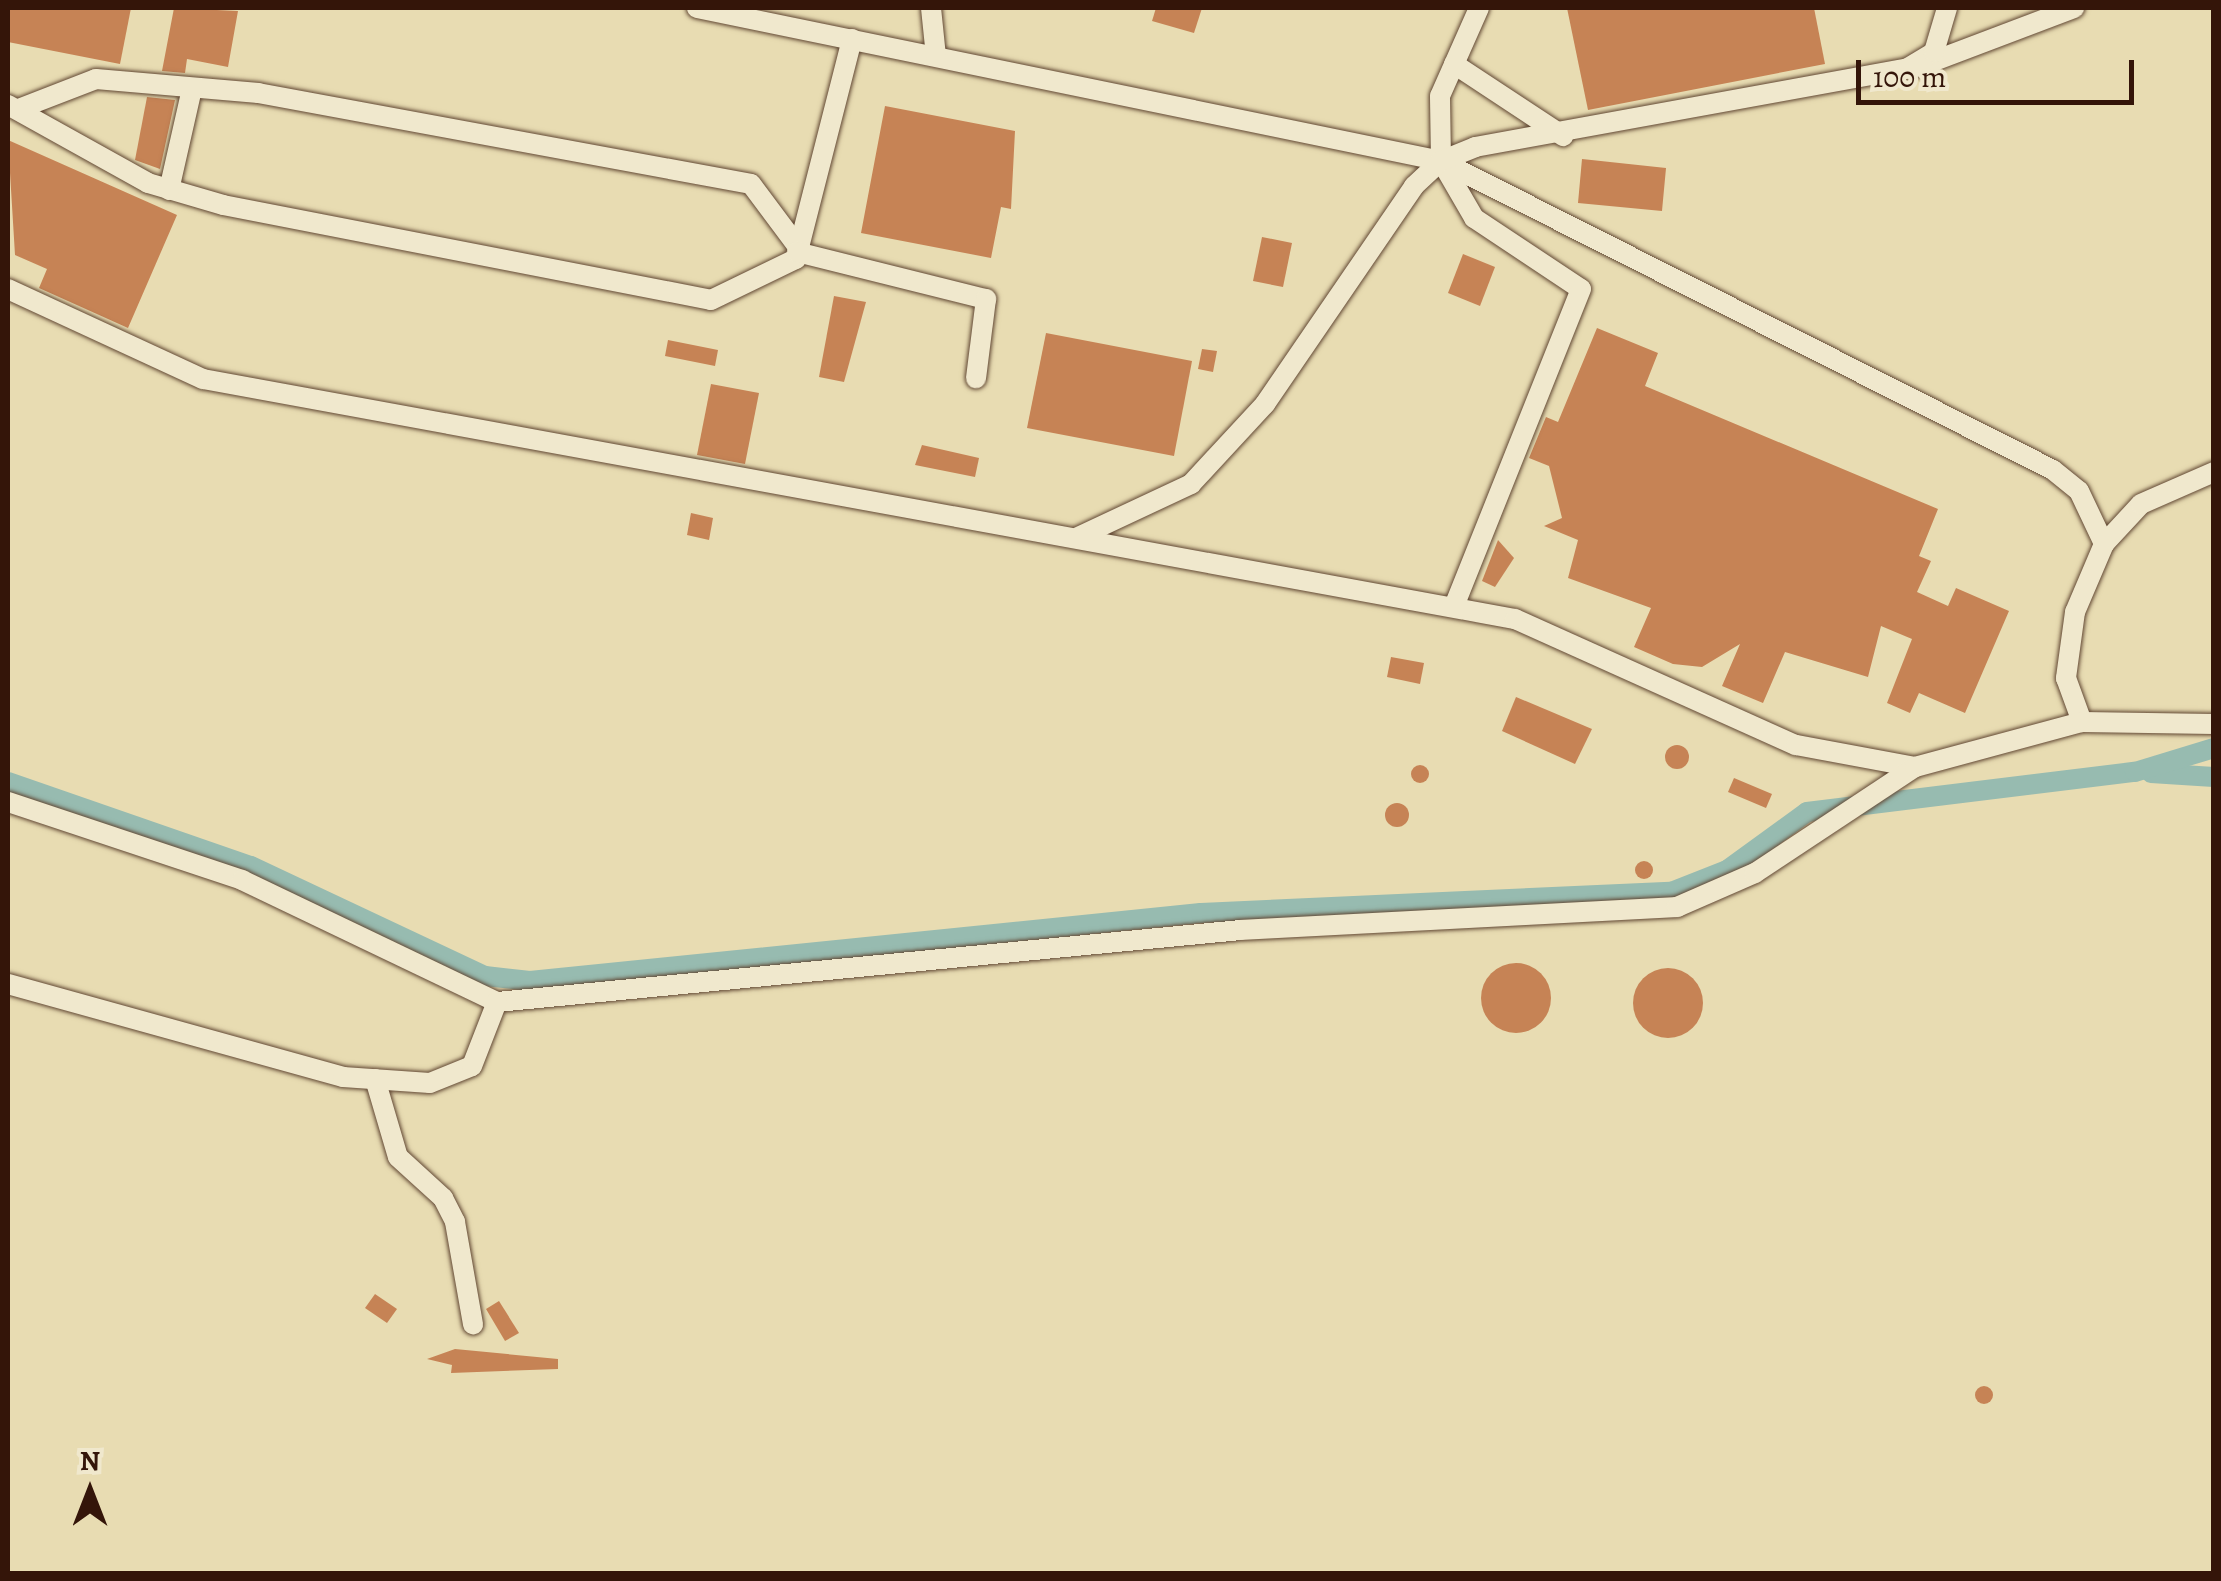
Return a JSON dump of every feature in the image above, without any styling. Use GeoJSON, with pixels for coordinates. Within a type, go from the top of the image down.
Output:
{"type":"FeatureCollection","features":[{"type":"Feature","properties":{"kind":"lane"},"geometry":{"type":"LineString","coordinates":[[697,8],[1441,161],[2053,470],[2078,491],[2104,544]]}},
{"type":"Feature","properties":{"kind":"lane"},"geometry":{"type":"LineString","coordinates":[[930,8],[936,56]]}},
{"type":"Feature","properties":{"kind":"lane"},"geometry":{"type":"LineString","coordinates":[[1454,607],[1580,289],[1474,218],[1441,161],[1440,96],[1479,8]]}},
{"type":"Feature","properties":{"kind":"lane"},"geometry":{"type":"LineString","coordinates":[[1906,70],[1934,52],[1947,8]]}},
{"type":"Feature","properties":{"kind":"lane"},"geometry":{"type":"LineString","coordinates":[[1078,537],[1191,484],[1265,404],[1414,186],[1441,161],[1475,147],[1564,136],[1906,70],[2074,8]]}},
{"type":"Feature","properties":{"kind":"lane"},"geometry":{"type":"LineString","coordinates":[[14,107],[170,190],[711,300],[798,250],[852,39]]}},
{"type":"Feature","properties":{"kind":"lane"},"geometry":{"type":"LineString","coordinates":[[1454,64],[1564,136]]}},
{"type":"Feature","properties":{"kind":"lane"},"geometry":{"type":"LineString","coordinates":[[14,107],[96,79],[258,93],[751,184],[798,250],[986,299],[976,378]]}},
{"type":"Feature","properties":{"kind":"lane"},"geometry":{"type":"LineString","coordinates":[[170,190],[192,89]]}},
{"type":"Feature","properties":{"kind":"lane"},"geometry":{"type":"LineString","coordinates":[[8,288],[203,379],[1515,619],[1796,744],[1915,768]]}},
{"type":"Feature","properties":{"kind":"lane"},"geometry":{"type":"LineString","coordinates":[[2082,722],[2068,662],[2075,612],[2104,544],[2140,504],[2214,472]]}},
{"type":"Feature","properties":{"kind":"lane"},"geometry":{"type":"LineString","coordinates":[[8,802],[242,880],[497,1002],[1240,930],[1678,907],[1755,873],[1915,768],[2082,722],[2214,724]]}},
{"type":"Feature","properties":{"kind":"lane"},"geometry":{"type":"LineString","coordinates":[[8,984],[375,1079],[430,1083],[472,1066],[497,1002]]}},
{"type":"Feature","properties":{"kind":"lane"},"geometry":{"type":"LineString","coordinates":[[375,1079],[398,1157],[444,1198],[456,1222],[473,1324]]}},
{"type":"Feature","properties":{"kind":"building"},"geometry":{"type":"Polygon","coordinates":[[[8,8],[131,8],[120,64],[8,42],[8,8]]]}},
{"type":"Feature","properties":{"kind":"building"},"geometry":{"type":"Polygon","coordinates":[[[174,8],[238,11],[228,67],[187,59],[185,73],[162,71],[174,8]]]}},
{"type":"Feature","properties":{"kind":"building"},"geometry":{"type":"Polygon","coordinates":[[[1156,8],[1202,8],[1194,33],[1152,21],[1156,8]]]}},
{"type":"Feature","properties":{"kind":"building"},"geometry":{"type":"Polygon","coordinates":[[[1567,8],[1814,8],[1825,64],[1588,110],[1567,8]]]}},
{"type":"Feature","properties":{"kind":"building"},"geometry":{"type":"Polygon","coordinates":[[[147,97],[175,100],[160,169],[135,160],[147,97]]]}},
{"type":"Feature","properties":{"kind":"building"},"geometry":{"type":"Polygon","coordinates":[[[885,106],[1015,131],[1011,209],[1001,207],[991,258],[861,233],[885,106]]]}},
{"type":"Feature","properties":{"kind":"building"},"geometry":{"type":"Polygon","coordinates":[[[8,140],[177,215],[128,328],[39,288],[47,269],[15,255],[8,140]]]}},
{"type":"Feature","properties":{"kind":"building"},"geometry":{"type":"Polygon","coordinates":[[[1582,159],[1666,168],[1662,211],[1578,203],[1582,159]]]}},
{"type":"Feature","properties":{"kind":"building"},"geometry":{"type":"Polygon","coordinates":[[[1262,237],[1292,243],[1283,287],[1253,281],[1262,237]]]}},
{"type":"Feature","properties":{"kind":"building"},"geometry":{"type":"Polygon","coordinates":[[[1463,254],[1495,267],[1480,306],[1448,293],[1463,254]]]}},
{"type":"Feature","properties":{"kind":"building"},"geometry":{"type":"Polygon","coordinates":[[[834,296],[866,302],[844,382],[819,377],[834,296]]]}},
{"type":"Feature","properties":{"kind":"building"},"geometry":{"type":"Polygon","coordinates":[[[1597,328],[1658,353],[1645,386],[1938,509],[1919,556],[1931,561],[1917,592],[1948,606],[1956,588],[2009,611],[1965,713],[1919,693],[1910,713],[1887,703],[1912,639],[1881,626],[1868,677],[1785,652],[1763,703],[1722,686],[1740,644],[1702,667],[1673,664],[1634,647],[1651,608],[1568,578],[1578,540],[1544,526],[1562,518],[1549,466],[1529,458],[1546,417],[1558,422],[1597,328]]]}},
{"type":"Feature","properties":{"kind":"building"},"geometry":{"type":"Polygon","coordinates":[[[1046,333],[1192,361],[1174,456],[1027,428],[1046,333]]]}},
{"type":"Feature","properties":{"kind":"building"},"geometry":{"type":"Polygon","coordinates":[[[668,340],[718,350],[715,366],[665,356],[668,340]]]}},
{"type":"Feature","properties":{"kind":"building"},"geometry":{"type":"Polygon","coordinates":[[[1202,349],[1217,351],[1213,372],[1198,369],[1202,349]]]}},
{"type":"Feature","properties":{"kind":"building"},"geometry":{"type":"Polygon","coordinates":[[[711,384],[759,393],[745,464],[697,455],[711,384]]]}},
{"type":"Feature","properties":{"kind":"building"},"geometry":{"type":"Polygon","coordinates":[[[922,445],[979,458],[975,477],[915,465],[922,445]]]}},
{"type":"Feature","properties":{"kind":"building"},"geometry":{"type":"Polygon","coordinates":[[[691,513],[713,518],[709,540],[687,535],[691,513]]]}},
{"type":"Feature","properties":{"kind":"building"},"geometry":{"type":"Polygon","coordinates":[[[1498,540],[1514,558],[1495,587],[1482,581],[1498,540]]]}},
{"type":"Feature","properties":{"kind":"building"},"geometry":{"type":"Polygon","coordinates":[[[1391,657],[1424,663],[1420,684],[1387,677],[1391,657]]]}},
{"type":"Feature","properties":{"kind":"building"},"geometry":{"type":"Polygon","coordinates":[[[1516,697],[1592,729],[1575,764],[1502,731],[1516,697]]]}},
{"type":"Feature","properties":{"kind":"building"},"geometry":{"type":"Polygon","coordinates":[[[1677,745],[1689,757],[1677,769],[1665,757],[1677,745]]]}},
{"type":"Feature","properties":{"kind":"building"},"geometry":{"type":"Polygon","coordinates":[[[1420,765],[1429,774],[1420,783],[1411,774],[1420,765]]]}},
{"type":"Feature","properties":{"kind":"building"},"geometry":{"type":"Polygon","coordinates":[[[1734,778],[1772,794],[1766,808],[1728,792],[1734,778]]]}},
{"type":"Feature","properties":{"kind":"building"},"geometry":{"type":"Polygon","coordinates":[[[1397,803],[1409,815],[1397,827],[1385,815],[1397,803]]]}},
{"type":"Feature","properties":{"kind":"building"},"geometry":{"type":"Polygon","coordinates":[[[1644,861],[1653,870],[1644,879],[1635,870],[1644,861]]]}},
{"type":"Feature","properties":{"kind":"building"},"geometry":{"type":"Polygon","coordinates":[[[1516,963],[1530,965],[1541,973],[1549,984],[1549,1012],[1541,1023],[1530,1031],[1516,1033],[1502,1031],[1491,1023],[1483,1012],[1481,998],[1483,984],[1491,973],[1502,965],[1516,963]]]}},
{"type":"Feature","properties":{"kind":"building"},"geometry":{"type":"Polygon","coordinates":[[[1668,968],[1693,978],[1703,1003],[1693,1028],[1668,1038],[1643,1028],[1633,1003],[1643,978],[1668,968]]]}},
{"type":"Feature","properties":{"kind":"building"},"geometry":{"type":"Polygon","coordinates":[[[375,1294],[397,1309],[387,1323],[365,1308],[375,1294]]]}},
{"type":"Feature","properties":{"kind":"building"},"geometry":{"type":"Polygon","coordinates":[[[499,1301],[519,1333],[505,1341],[486,1309],[499,1301]]]}},
{"type":"Feature","properties":{"kind":"building"},"geometry":{"type":"Polygon","coordinates":[[[455,1349],[558,1359],[558,1369],[451,1373],[452,1365],[427,1359],[455,1349]]]}},
{"type":"Feature","properties":{"kind":"building"},"geometry":{"type":"Polygon","coordinates":[[[1984,1386],[1993,1395],[1984,1404],[1975,1395],[1984,1386]]]}},
{"type":"Feature","properties":{"kind":"waterway"},"geometry":{"type":"LineString","coordinates":[[8,782],[251,866],[485,976],[530,981],[1201,913],[1671,892],[1727,870],[1807,812],[2135,772],[2214,748]]}},
{"type":"Feature","properties":{"kind":"waterway"},"geometry":{"type":"LineString","coordinates":[[2151,773],[2214,777]]}}]}
